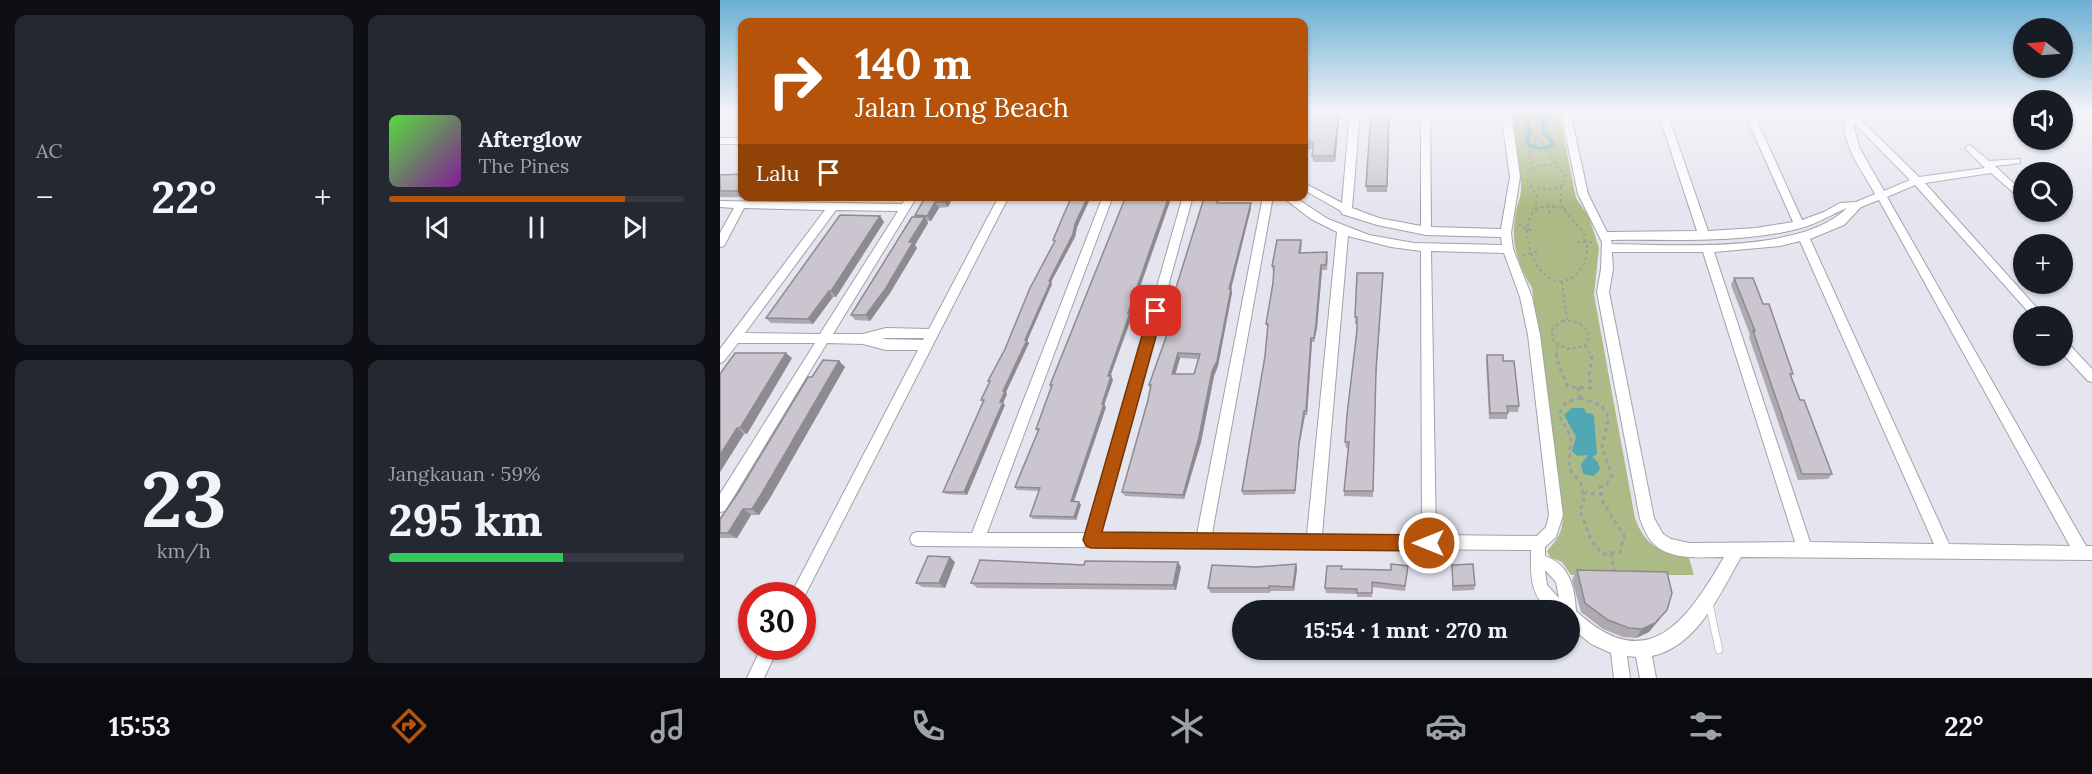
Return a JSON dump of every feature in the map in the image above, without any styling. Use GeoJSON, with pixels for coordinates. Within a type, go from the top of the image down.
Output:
{"type":"FeatureCollection","features":[{"type":"Feature","properties":{"kind":"street"},"geometry":{"type":"LineString","coordinates":[[1346,212],[1352,144]]}},
{"type":"Feature","properties":{"kind":"street"},"geometry":{"type":"LineString","coordinates":[[1426,144],[1426,231]]}},
{"type":"Feature","properties":{"kind":"street"},"geometry":{"type":"LineString","coordinates":[[917,539],[1429,543],[1538,543],[1546,540],[1556,515],[1534,335],[1526,297],[1510,254],[1507,227],[1515,177],[1510,144]]}},
{"type":"Feature","properties":{"kind":"street"},"geometry":{"type":"LineString","coordinates":[[1572,144],[1583,194],[1606,242],[1603,292],[1647,519],[1658,539],[1678,548],[2087,553]]}},
{"type":"Feature","properties":{"kind":"street"},"geometry":{"type":"LineString","coordinates":[[1673,144],[1805,549]]}},
{"type":"Feature","properties":{"kind":"street"},"geometry":{"type":"LineString","coordinates":[[1762,144],[1799,225]]}},
{"type":"Feature","properties":{"kind":"street"},"geometry":{"type":"LineString","coordinates":[[1853,144],[1880,195],[2087,553]]}},
{"type":"Feature","properties":{"kind":"street"},"geometry":{"type":"LineString","coordinates":[[1880,144],[1917,181],[2029,306]]}},
{"type":"Feature","properties":{"kind":"street"},"geometry":{"type":"LineString","coordinates":[[1970,148],[2013,189]]}},
{"type":"Feature","properties":{"kind":"street"},"geometry":{"type":"LineString","coordinates":[[1706,242],[1799,225],[1844,205],[1857,205],[1917,181],[2018,160]]}},
{"type":"Feature","properties":{"kind":"street"},"geometry":{"type":"LineString","coordinates":[[2009,185],[2013,185]]}},
{"type":"Feature","properties":{"kind":"street"},"geometry":{"type":"LineString","coordinates":[[1308,188],[1346,212],[1373,222],[1426,231],[1507,227]]}},
{"type":"Feature","properties":{"kind":"street"},"geometry":{"type":"LineString","coordinates":[[805,582],[1001,201]]}},
{"type":"Feature","properties":{"kind":"street"},"geometry":{"type":"LineString","coordinates":[[977,539],[1106,201]]}},
{"type":"Feature","properties":{"kind":"street"},"geometry":{"type":"LineString","coordinates":[[1091,540],[1187,201]]}},
{"type":"Feature","properties":{"kind":"street"},"geometry":{"type":"LineString","coordinates":[[1203,541],[1267,201]]}},
{"type":"Feature","properties":{"kind":"street"},"geometry":{"type":"LineString","coordinates":[[1293,201],[1323,221],[1365,238],[1426,249],[1510,254]]}},
{"type":"Feature","properties":{"kind":"street"},"geometry":{"type":"LineString","coordinates":[[720,204],[833,206],[907,204],[720,506]]}},
{"type":"Feature","properties":{"kind":"street"},"geometry":{"type":"LineString","coordinates":[[720,243],[741,204]]}},
{"type":"Feature","properties":{"kind":"street"},"geometry":{"type":"LineString","coordinates":[[1606,242],[1706,242],[1762,245],[1804,238],[1841,221],[1852,213],[1857,205]]}},
{"type":"Feature","properties":{"kind":"street"},"geometry":{"type":"LineString","coordinates":[[720,358],[833,206]]}},
{"type":"Feature","properties":{"kind":"street"},"geometry":{"type":"LineString","coordinates":[[1314,542],[1343,230]]}},
{"type":"Feature","properties":{"kind":"street"},"geometry":{"type":"LineString","coordinates":[[1804,238],[1945,551]]}},
{"type":"Feature","properties":{"kind":"street"},"geometry":{"type":"LineString","coordinates":[[1426,249],[1429,543]]}},
{"type":"Feature","properties":{"kind":"street"},"geometry":{"type":"LineString","coordinates":[[735,338],[863,339],[886,345],[931,339]]}},
{"type":"Feature","properties":{"kind":"street"},"geometry":{"type":"LineString","coordinates":[[2073,356],[2092,377]]}},
{"type":"Feature","properties":{"kind":"street"},"geometry":{"type":"LineString","coordinates":[[1538,543],[1540,561],[1537,574],[1539,586],[1547,600]]}},
{"type":"Feature","properties":{"kind":"street"},"geometry":{"type":"LineString","coordinates":[[1580,626],[1603,644],[1618,649],[1643,649],[1668,642],[1708,600],[1737,549]]}},
{"type":"Feature","properties":{"kind":"street"},"geometry":{"type":"LineString","coordinates":[[1540,561],[1558,570],[1567,592],[1567,600]]}},
{"type":"Feature","properties":{"kind":"street"},"geometry":{"type":"LineString","coordinates":[[1618,649],[1622,678]]}},
{"type":"Feature","properties":{"kind":"street"},"geometry":{"type":"LineString","coordinates":[[1643,649],[1648,678]]}},
{"type":"Feature","properties":{"kind":"street"},"geometry":{"type":"LineString","coordinates":[[755,678],[764,660]]}},
{"type":"Feature","properties":{"kind":"lane"},"geometry":{"type":"LineString","coordinates":[[1708,600],[1719,650]]}},
{"type":"Feature","properties":{"kind":"path"},"geometry":{"type":"LineString","coordinates":[[1523,144],[1532,149],[1551,149]]}},
{"type":"Feature","properties":{"kind":"path"},"geometry":{"type":"LineString","coordinates":[[1535,144],[1532,149],[1531,167],[1526,173],[1526,177],[1538,196],[1536,209],[1527,228],[1530,255],[1542,273],[1551,280],[1571,281],[1581,271],[1585,260],[1586,242],[1580,227],[1566,210],[1560,198],[1561,187],[1566,178],[1558,168],[1547,144]]}},
{"type":"Feature","properties":{"kind":"path"},"geometry":{"type":"LineString","coordinates":[[1551,149],[1555,144]]}},
{"type":"Feature","properties":{"kind":"path"},"geometry":{"type":"LineString","coordinates":[[1531,167],[1548,165],[1558,168]]}},
{"type":"Feature","properties":{"kind":"path"},"geometry":{"type":"LineString","coordinates":[[1535,188],[1546,190],[1561,187]]}},
{"type":"Feature","properties":{"kind":"path"},"geometry":{"type":"LineString","coordinates":[[1536,209],[1548,205],[1566,210]]}},
{"type":"Feature","properties":{"kind":"path"},"geometry":{"type":"LineString","coordinates":[[1548,205],[1550,216]]}},
{"type":"Feature","properties":{"kind":"path"},"geometry":{"type":"LineString","coordinates":[[1507,227],[1527,228],[1534,232]]}},
{"type":"Feature","properties":{"kind":"path"},"geometry":{"type":"LineString","coordinates":[[1577,242],[1586,242]]}},
{"type":"Feature","properties":{"kind":"path"},"geometry":{"type":"LineString","coordinates":[[1510,254],[1530,255],[1537,251]]}},
{"type":"Feature","properties":{"kind":"path"},"geometry":{"type":"LineString","coordinates":[[1562,282],[1568,320]]}},
{"type":"Feature","properties":{"kind":"path"},"geometry":{"type":"LineString","coordinates":[[1568,320],[1579,323],[1588,331],[1589,339],[1585,346],[1572,350],[1558,346],[1552,339],[1551,330],[1557,323],[1568,320]]}},
{"type":"Feature","properties":{"kind":"path"},"geometry":{"type":"LineString","coordinates":[[1558,346],[1555,350],[1557,361],[1568,387],[1591,388],[1589,376],[1592,356],[1585,346]]}},
{"type":"Feature","properties":{"kind":"path"},"geometry":{"type":"LineString","coordinates":[[1578,387],[1580,398]]}},
{"type":"Feature","properties":{"kind":"path"},"geometry":{"type":"LineString","coordinates":[[1590,398],[1599,403],[1609,416],[1602,447],[1613,473],[1611,480],[1600,487],[1603,502],[1624,537],[1620,552],[1602,554],[1591,540],[1580,511],[1583,493],[1581,483],[1572,476],[1569,470],[1568,460],[1572,440],[1558,415],[1564,404],[1571,399],[1590,398]]}},
{"type":"Feature","properties":{"kind":"path"},"geometry":{"type":"LineString","coordinates":[[1583,493],[1602,494]]}},
{"type":"Feature","properties":{"kind":"path"},"geometry":{"type":"LineString","coordinates":[[1611,553],[1616,581]]}},
{"type":"Feature","properties":{"kind":"green space"},"geometry":{"type":"Polygon","coordinates":[[[1516,144],[1565,144],[1576,198],[1589,217],[1599,248],[1594,295],[1635,518],[1643,535],[1655,547],[1670,554],[1689,558],[1694,575],[1571,575],[1562,562],[1550,557],[1547,551],[1560,534],[1563,513],[1532,288],[1522,270],[1514,242],[1514,223],[1521,190],[1516,144]]]}},
{"type":"Feature","properties":{"kind":"water"},"geometry":{"type":"Polygon","coordinates":[[[1526,144],[1540,147],[1554,144],[1547,149],[1532,148],[1526,144]]]}},
{"type":"Feature","properties":{"kind":"water"},"geometry":{"type":"Polygon","coordinates":[[[1572,408],[1584,408],[1586,413],[1593,414],[1594,417],[1597,454],[1592,457],[1597,461],[1600,469],[1594,476],[1583,474],[1581,464],[1588,455],[1577,456],[1572,451],[1576,437],[1564,415],[1572,408]]]}},
{"type":"Feature","properties":{"kind":"building"},"geometry":{"type":"Polygon","coordinates":[[[1314,144],[1335,144],[1334,156],[1312,156],[1314,144]]]}},
{"type":"Feature","properties":{"kind":"building"},"geometry":{"type":"Polygon","coordinates":[[[1369,144],[1388,144],[1387,186],[1366,186],[1369,144]]]}},
{"type":"Feature","properties":{"kind":"building"},"geometry":{"type":"Polygon","coordinates":[[[738,174],[738,191],[720,191],[720,175],[738,174]]]}},
{"type":"Feature","properties":{"kind":"building"},"geometry":{"type":"Polygon","coordinates":[[[923,201],[944,201],[935,202],[927,216],[915,215],[923,201]]]}},
{"type":"Feature","properties":{"kind":"building"},"geometry":{"type":"Polygon","coordinates":[[[1070,201],[1086,201],[1003,391],[1005,391],[1000,402],[1003,402],[964,492],[943,492],[984,400],[981,400],[990,381],[988,381],[1005,349],[1030,288],[1055,241],[1053,240],[1070,201]]]}},
{"type":"Feature","properties":{"kind":"building"},"geometry":{"type":"Polygon","coordinates":[[[1124,201],[1167,201],[1128,313],[1130,313],[1108,376],[1111,376],[1102,404],[1104,404],[1071,501],[1079,502],[1074,517],[1030,516],[1040,488],[1015,487],[1039,429],[1036,429],[1052,385],[1050,385],[1124,201]]]}},
{"type":"Feature","properties":{"kind":"building"},"geometry":{"type":"Polygon","coordinates":[[[1203,201],[1251,203],[1229,289],[1231,289],[1217,361],[1212,371],[1199,437],[1183,495],[1122,492],[1148,400],[1151,385],[1149,385],[1175,307],[1170,307],[1203,201]],[[1178,353],[1172,374],[1194,374],[1200,354],[1178,353]]]}},
{"type":"Feature","properties":{"kind":"building"},"geometry":{"type":"Polygon","coordinates":[[[840,215],[880,216],[831,291],[808,319],[766,318],[840,215]]]}},
{"type":"Feature","properties":{"kind":"building"},"geometry":{"type":"Polygon","coordinates":[[[912,217],[925,217],[909,242],[913,242],[886,288],[866,315],[851,315],[912,217]]]}},
{"type":"Feature","properties":{"kind":"building"},"geometry":{"type":"Polygon","coordinates":[[[1277,240],[1301,240],[1299,253],[1327,252],[1326,265],[1321,265],[1316,324],[1314,338],[1311,338],[1306,411],[1304,411],[1299,443],[1295,490],[1242,491],[1265,356],[1268,324],[1266,324],[1273,283],[1274,266],[1272,266],[1277,240]]]}},
{"type":"Feature","properties":{"kind":"building"},"geometry":{"type":"Polygon","coordinates":[[[1357,273],[1383,273],[1376,370],[1373,491],[1344,491],[1349,442],[1345,442],[1347,415],[1357,330],[1357,317],[1355,317],[1357,273]]]}},
{"type":"Feature","properties":{"kind":"building"},"geometry":{"type":"Polygon","coordinates":[[[1734,278],[1753,278],[1763,304],[1769,304],[1793,374],[1790,374],[1800,400],[1804,400],[1832,474],[1802,474],[1753,331],[1755,331],[1734,278]]]}},
{"type":"Feature","properties":{"kind":"building"},"geometry":{"type":"Polygon","coordinates":[[[735,353],[786,353],[740,428],[737,428],[720,455],[720,374],[735,353]]]}},
{"type":"Feature","properties":{"kind":"building"},"geometry":{"type":"Polygon","coordinates":[[[1487,355],[1503,355],[1503,361],[1514,361],[1519,406],[1507,406],[1508,413],[1490,413],[1487,355]]]}},
{"type":"Feature","properties":{"kind":"building"},"geometry":{"type":"Polygon","coordinates":[[[823,360],[839,361],[752,509],[743,509],[728,533],[720,533],[720,519],[808,377],[812,377],[823,360]]]}},
{"type":"Feature","properties":{"kind":"building"},"geometry":{"type":"Polygon","coordinates":[[[928,556],[950,557],[939,583],[916,583],[928,556]]]}},
{"type":"Feature","properties":{"kind":"building"},"geometry":{"type":"Polygon","coordinates":[[[980,560],[1084,565],[1085,561],[1178,562],[1173,585],[971,583],[980,560]]]}},
{"type":"Feature","properties":{"kind":"building"},"geometry":{"type":"Polygon","coordinates":[[[1296,564],[1293,587],[1208,588],[1212,565],[1257,567],[1296,564]]]}},
{"type":"Feature","properties":{"kind":"building"},"geometry":{"type":"Polygon","coordinates":[[[1391,564],[1408,566],[1405,586],[1372,582],[1372,593],[1357,593],[1357,589],[1325,588],[1327,566],[1342,566],[1341,569],[1391,570],[1391,564]]]}},
{"type":"Feature","properties":{"kind":"building"},"geometry":{"type":"Polygon","coordinates":[[[1473,564],[1475,585],[1453,586],[1452,565],[1473,564]]]}},
{"type":"Feature","properties":{"kind":"building"},"geometry":{"type":"Polygon","coordinates":[[[1577,570],[1667,572],[1672,593],[1667,610],[1655,623],[1642,629],[1629,628],[1608,620],[1585,603],[1577,570]]]}},
{"type":"Feature","properties":{"kind":"route"},"geometry":{"type":"LineString","coordinates":[[1156,311],[1091,540],[1429,543]]}}]}
